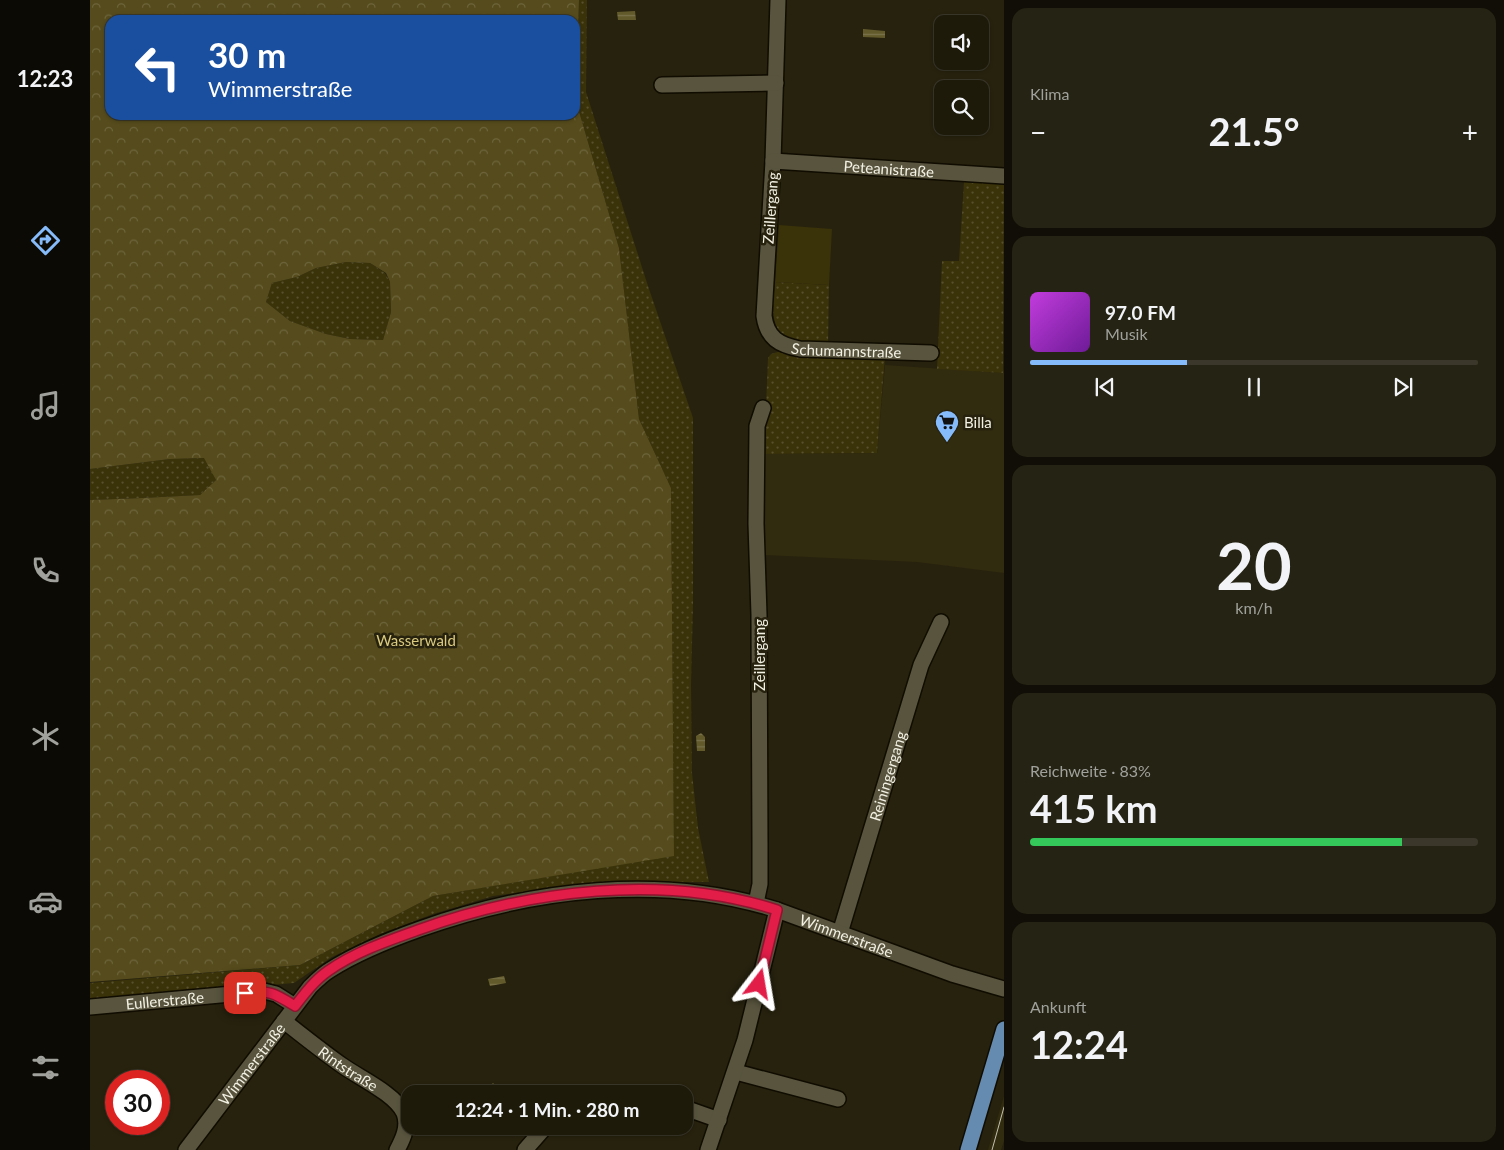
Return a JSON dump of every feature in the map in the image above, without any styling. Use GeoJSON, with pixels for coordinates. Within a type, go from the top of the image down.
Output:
{"type":"FeatureCollection","features":[{"type":"Feature","properties":{"kind":"main road"},"geometry":{"type":"LineString","coordinates":[[968,1150],[1004,1029]]}},
{"type":"Feature","properties":{"kind":"street","name":"Zeillergang"},"geometry":{"type":"LineString","coordinates":[[768,332],[764,316],[773,161],[778,0]]}},
{"type":"Feature","properties":{"kind":"street"},"geometry":{"type":"LineString","coordinates":[[662,85],[776,82]]}},
{"type":"Feature","properties":{"kind":"street","name":"Peteanistraße"},"geometry":{"type":"LineString","coordinates":[[773,161],[1004,176]]}},
{"type":"Feature","properties":{"kind":"street","name":"Schumannstraße"},"geometry":{"type":"LineString","coordinates":[[768,332],[775,340],[785,346],[800,349],[931,353]]}},
{"type":"Feature","properties":{"kind":"street","name":"Zeillergang"},"geometry":{"type":"LineString","coordinates":[[756,903],[760,884],[759,615],[756,524],[757,426],[763,408]]}},
{"type":"Feature","properties":{"kind":"street","name":"Reiningergang"},"geometry":{"type":"LineString","coordinates":[[840,933],[921,665],[941,622]]}},
{"type":"Feature","properties":{"kind":"street","name":"Wimmerstraße"},"geometry":{"type":"LineString","coordinates":[[186,1150],[310,987],[328,971],[355,955],[447,919],[534,899],[628,890],[686,891],[720,895],[777,910],[952,974],[1004,990]]}},
{"type":"Feature","properties":{"kind":"street"},"geometry":{"type":"LineString","coordinates":[[708,1150],[736,1072],[777,910]]}},
{"type":"Feature","properties":{"kind":"street","name":"Eullerstraße"},"geometry":{"type":"LineString","coordinates":[[90,1007],[264,991],[276,994],[295,1006]]}},
{"type":"Feature","properties":{"kind":"street","name":"Rintstraße"},"geometry":{"type":"LineString","coordinates":[[284,1021],[342,1065],[393,1098],[404,1114],[406,1124],[403,1138],[397,1150]]}},
{"type":"Feature","properties":{"kind":"street"},"geometry":{"type":"LineString","coordinates":[[736,1072],[838,1099]]}},
{"type":"Feature","properties":{"kind":"street"},"geometry":{"type":"LineString","coordinates":[[693,1111],[719,1120]]}},
{"type":"Feature","properties":{"kind":"street"},"geometry":{"type":"LineString","coordinates":[[525,1150],[538,1135]]}},
{"type":"Feature","properties":{"kind":"shaded area"},"geometry":{"type":"Polygon","coordinates":[[[579,0],[587,0],[586,92],[648,286],[693,418],[692,773],[698,828],[709,882],[624,882],[558,887],[493,896],[433,914],[380,934],[332,957],[294,983],[90,1001],[90,983],[300,965],[433,896],[674,855],[671,488],[639,419],[619,248],[580,115],[579,0]]]}},
{"type":"Feature","properties":{"kind":"shaded area"},"geometry":{"type":"Polygon","coordinates":[[[635,11],[636,20],[618,20],[617,12],[635,11]]]}},
{"type":"Feature","properties":{"kind":"shaded area"},"geometry":{"type":"Polygon","coordinates":[[[863,29],[885,31],[885,38],[863,37],[863,29]]]}},
{"type":"Feature","properties":{"kind":"shaded area"},"geometry":{"type":"Polygon","coordinates":[[[964,182],[1004,184],[1003,373],[937,369],[942,261],[959,261],[964,182]]]}},
{"type":"Feature","properties":{"kind":"shaded area"},"geometry":{"type":"Polygon","coordinates":[[[779,225],[832,229],[829,285],[775,282],[779,225]]]}},
{"type":"Feature","properties":{"kind":"shaded area"},"geometry":{"type":"Polygon","coordinates":[[[346,262],[370,263],[385,273],[390,282],[391,312],[383,340],[350,339],[326,334],[290,321],[266,302],[272,283],[297,277],[316,268],[346,262]]]}},
{"type":"Feature","properties":{"kind":"shaded area"},"geometry":{"type":"Polygon","coordinates":[[[775,282],[829,285],[828,346],[800,344],[782,335],[774,320],[775,282]]]}},
{"type":"Feature","properties":{"kind":"shaded area"},"geometry":{"type":"Polygon","coordinates":[[[781,351],[885,357],[877,453],[764,454],[768,358],[771,354],[781,351]]]}},
{"type":"Feature","properties":{"kind":"shaded area"},"geometry":{"type":"Polygon","coordinates":[[[885,365],[1003,373],[1004,368],[1004,573],[917,562],[764,555],[764,454],[877,453],[885,365]]]}},
{"type":"Feature","properties":{"kind":"shaded area"},"geometry":{"type":"Polygon","coordinates":[[[205,458],[216,480],[200,495],[90,500],[90,469],[170,459],[205,458]]]}},
{"type":"Feature","properties":{"kind":"shaded area"},"geometry":{"type":"Polygon","coordinates":[[[701,733],[705,737],[705,751],[697,751],[696,736],[701,733]]]}},
{"type":"Feature","properties":{"kind":"shaded area"},"geometry":{"type":"Polygon","coordinates":[[[504,976],[506,983],[490,986],[488,979],[504,976]]]}},
{"type":"Feature","properties":{"kind":"shaded area"},"geometry":{"type":"Polygon","coordinates":[[[1004,1096],[1004,1141],[1001,1150],[988,1150],[1004,1096]]]}},
{"type":"Feature","properties":{"kind":"green space","name":"Wasserwald"},"geometry":{"type":"Polygon","coordinates":[[[90,0],[579,0],[579,15],[105,15],[105,120],[580,120],[580,115],[619,248],[639,419],[671,488],[674,856],[433,896],[300,965],[90,982],[90,500],[200,495],[216,480],[204,458],[170,459],[90,469],[90,0]],[[346,262],[316,268],[297,277],[272,283],[266,302],[290,321],[326,334],[350,339],[383,340],[391,312],[390,282],[386,273],[370,263],[346,262]]]}},
{"type":"Feature","properties":{"kind":"tram line"},"geometry":{"type":"LineString","coordinates":[[992,1150],[1004,1107]]}},
{"type":"Feature","properties":{"kind":"place","name":"Billa"},"geometry":{"type":"Point","coordinates":[947,443]}},
{"type":"Feature","properties":{"kind":"route"},"geometry":{"type":"LineString","coordinates":[[245,993],[264,991],[276,994],[295,1006],[310,987],[328,971],[355,955],[447,919],[534,899],[628,890],[677,890],[720,895],[777,910],[759,984]]}}]}
